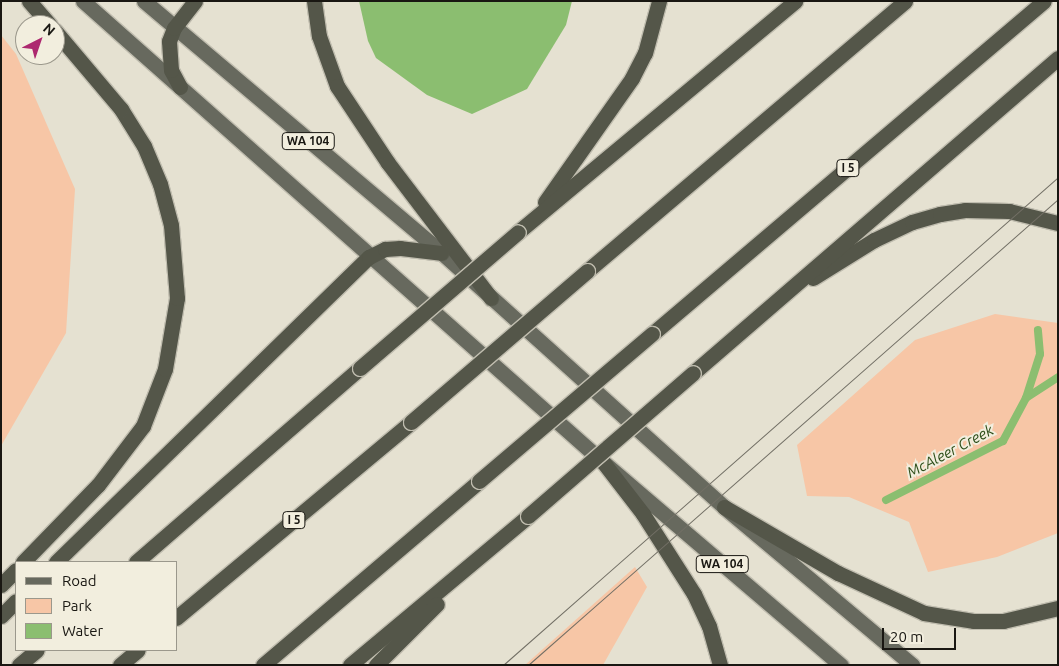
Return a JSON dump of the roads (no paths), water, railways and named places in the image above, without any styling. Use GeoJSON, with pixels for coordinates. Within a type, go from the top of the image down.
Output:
{"type":"FeatureCollection","features":[{"type":"Feature","properties":{"kind":"highway"},"geometry":{"type":"LineString","coordinates":[[30,1],[42,15]]}},
{"type":"Feature","properties":{"kind":"highway"},"geometry":{"type":"LineString","coordinates":[[180,87],[168,56],[174,28],[195,1]]}},
{"type":"Feature","properties":{"kind":"highway"},"geometry":{"type":"LineString","coordinates":[[314,1],[319,36],[337,86],[388,163],[491,298]]}},
{"type":"Feature","properties":{"kind":"highway"},"geometry":{"type":"LineString","coordinates":[[518,232],[565,176],[632,78],[645,53],[659,1]]}},
{"type":"Feature","properties":{"kind":"highway"},"geometry":{"type":"LineString","coordinates":[[137,561],[518,232],[795,1]]}},
{"type":"Feature","properties":{"kind":"highway","name":"I 5"},"geometry":{"type":"LineString","coordinates":[[178,616],[411,422],[905,1]]}},
{"type":"Feature","properties":{"kind":"highway","name":"I 5"},"geometry":{"type":"LineString","coordinates":[[264,665],[1044,1]]}},
{"type":"Feature","properties":{"kind":"highway"},"geometry":{"type":"LineString","coordinates":[[25,561],[98,485],[143,426],[165,369],[176,298],[171,225],[160,184],[144,146],[121,109],[65,43]]}},
{"type":"Feature","properties":{"kind":"highway"},"geometry":{"type":"LineString","coordinates":[[350,665],[528,516],[1058,58]]}},
{"type":"Feature","properties":{"kind":"highway"},"geometry":{"type":"LineString","coordinates":[[766,310],[874,240],[912,222],[965,210],[1009,211],[1058,223]]}},
{"type":"Feature","properties":{"kind":"highway"},"geometry":{"type":"LineString","coordinates":[[57,561],[369,257],[385,249],[400,248],[442,254]]}},
{"type":"Feature","properties":{"kind":"highway"},"geometry":{"type":"LineString","coordinates":[[604,462],[643,514],[694,594],[709,626],[720,665]]}},
{"type":"Feature","properties":{"kind":"highway"},"geometry":{"type":"LineString","coordinates":[[724,507],[838,573],[924,613],[974,622],[1002,621],[1058,608]]}},
{"type":"Feature","properties":{"kind":"highway"},"geometry":{"type":"LineString","coordinates":[[376,665],[497,542]]}},
{"type":"Feature","properties":{"kind":"highway"},"geometry":{"type":"LineString","coordinates":[[1,585],[15,571]]}},
{"type":"Feature","properties":{"kind":"highway"},"geometry":{"type":"LineString","coordinates":[[1,616],[15,602]]}},
{"type":"Feature","properties":{"kind":"highway"},"geometry":{"type":"LineString","coordinates":[[20,665],[35,651]]}},
{"type":"Feature","properties":{"kind":"highway"},"geometry":{"type":"LineString","coordinates":[[120,665],[137,651]]}},
{"type":"Feature","properties":{"kind":"main road","name":"WA 104"},"geometry":{"type":"LineString","coordinates":[[83,1],[369,257],[604,462],[842,665]]}},
{"type":"Feature","properties":{"kind":"main road","name":"WA 104"},"geometry":{"type":"LineString","coordinates":[[144,1],[442,254],[724,507],[912,665]]}},
{"type":"Feature","properties":{"kind":"water"},"geometry":{"type":"Polygon","coordinates":[[[359,1],[572,1],[566,25],[527,89],[472,114],[427,95],[376,58],[368,41],[359,1]]]}},
{"type":"Feature","properties":{"kind":"waterway","name":"McAleer Creek"},"geometry":{"type":"LineString","coordinates":[[886,500],[1003,441],[1026,398],[1040,354],[1038,330]]}},
{"type":"Feature","properties":{"kind":"waterway"},"geometry":{"type":"LineString","coordinates":[[1026,398],[1058,377]]}},
{"type":"Feature","properties":{"kind":"tram line"},"geometry":{"type":"LineString","coordinates":[[503,665],[1058,177]]}},
{"type":"Feature","properties":{"kind":"tram line"},"geometry":{"type":"LineString","coordinates":[[528,665],[1058,199]]}}]}
